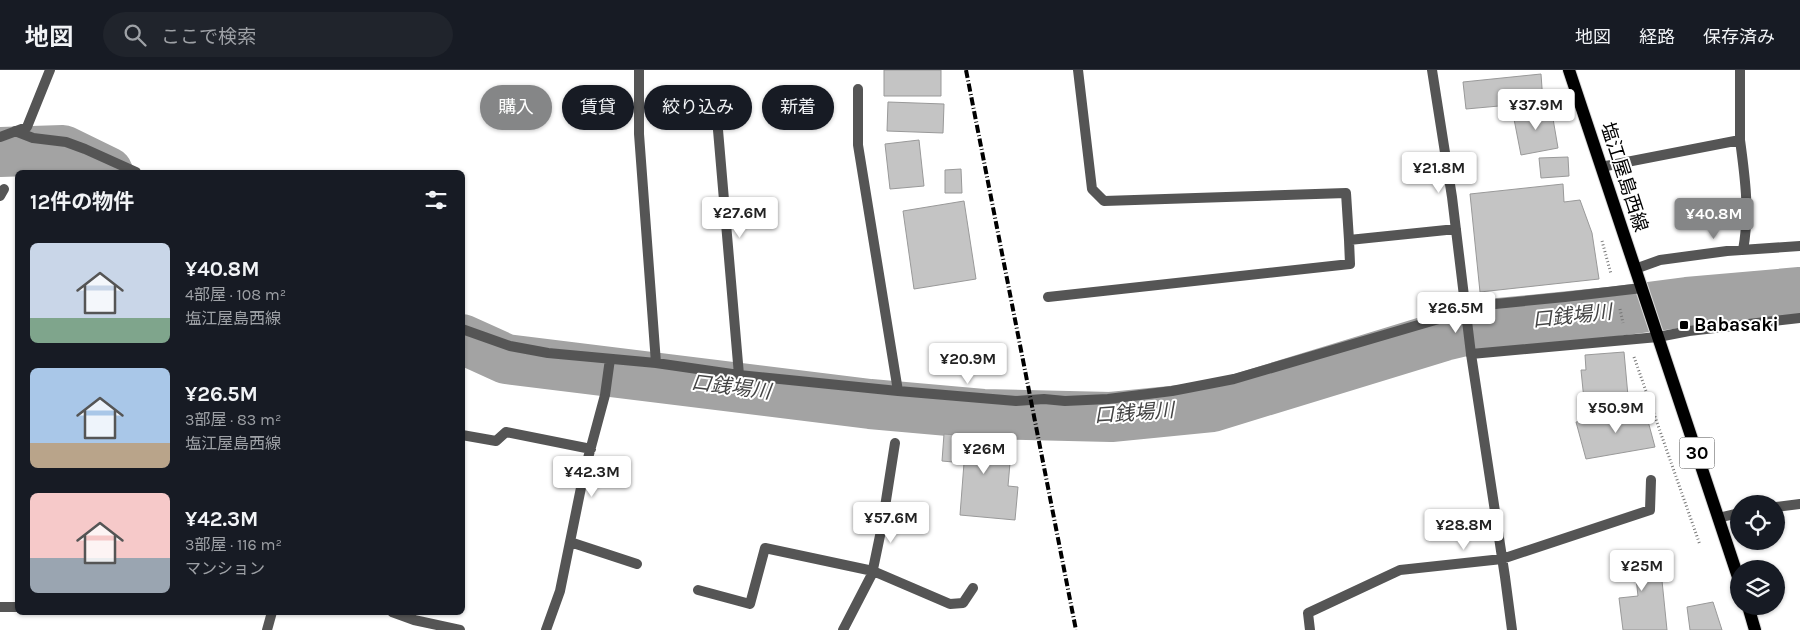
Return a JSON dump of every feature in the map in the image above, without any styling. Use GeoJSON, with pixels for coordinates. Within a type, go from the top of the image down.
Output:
{"type":"FeatureCollection","features":[{"type":"Feature","properties":{"kind":"main road","name":"塩江屋島西線"},"geometry":{"type":"LineString","coordinates":[[1569,70],[1732,560]]}},
{"type":"Feature","properties":{"kind":"main road"},"geometry":{"type":"LineString","coordinates":[[1751,615],[1755,630]]}},
{"type":"Feature","properties":{"kind":"street"},"geometry":{"type":"LineString","coordinates":[[0,137],[27,127],[50,70]]}},
{"type":"Feature","properties":{"kind":"street"},"geometry":{"type":"LineString","coordinates":[[639,70],[639,134],[656,363]]}},
{"type":"Feature","properties":{"kind":"street"},"geometry":{"type":"LineString","coordinates":[[1048,297],[1350,264],[1346,194],[1104,202],[1092,189],[1078,70]]}},
{"type":"Feature","properties":{"kind":"street"},"geometry":{"type":"LineString","coordinates":[[1432,70],[1512,630]]}},
{"type":"Feature","properties":{"kind":"street"},"geometry":{"type":"LineString","coordinates":[[1740,70],[1740,140],[1745,180],[1747,229],[1743,250]]}},
{"type":"Feature","properties":{"kind":"street"},"geometry":{"type":"LineString","coordinates":[[858,89],[858,145],[898,391]]}},
{"type":"Feature","properties":{"kind":"street"},"geometry":{"type":"LineString","coordinates":[[718,130],[739,376]]}},
{"type":"Feature","properties":{"kind":"street"},"geometry":{"type":"LineString","coordinates":[[15,131],[33,138],[66,142],[132,170]]}},
{"type":"Feature","properties":{"kind":"street"},"geometry":{"type":"LineString","coordinates":[[1601,167],[1740,140]]}},
{"type":"Feature","properties":{"kind":"street"},"geometry":{"type":"LineString","coordinates":[[1349,240],[1456,229]]}},
{"type":"Feature","properties":{"kind":"street"},"geometry":{"type":"LineString","coordinates":[[1635,269],[1660,260],[1743,250],[1800,246]]}},
{"type":"Feature","properties":{"kind":"street"},"geometry":{"type":"LineString","coordinates":[[465,330],[510,346],[548,353],[656,363],[739,376],[1016,401],[1064,401],[1108,399],[1172,391],[1234,379],[1466,311],[1565,297],[1643,292]]}},
{"type":"Feature","properties":{"kind":"street"},"geometry":{"type":"LineString","coordinates":[[1471,351],[1800,318]]}},
{"type":"Feature","properties":{"kind":"street"},"geometry":{"type":"LineString","coordinates":[[546,630],[560,591],[591,449],[605,395],[610,360]]}},
{"type":"Feature","properties":{"kind":"street"},"geometry":{"type":"LineString","coordinates":[[465,436],[496,441],[506,432],[591,449]]}},
{"type":"Feature","properties":{"kind":"street"},"geometry":{"type":"LineString","coordinates":[[843,630],[873,571],[895,443]]}},
{"type":"Feature","properties":{"kind":"street"},"geometry":{"type":"LineString","coordinates":[[1310,630],[1308,613],[1400,570],[1502,559],[1650,510],[1651,480]]}},
{"type":"Feature","properties":{"kind":"street"},"geometry":{"type":"LineString","coordinates":[[1785,506],[1800,504]]}},
{"type":"Feature","properties":{"kind":"street"},"geometry":{"type":"LineString","coordinates":[[1718,518],[1730,516]]}},
{"type":"Feature","properties":{"kind":"street"},"geometry":{"type":"LineString","coordinates":[[570,542],[637,564]]}},
{"type":"Feature","properties":{"kind":"street"},"geometry":{"type":"LineString","coordinates":[[698,590],[750,604],[765,548],[873,571],[950,604],[963,603],[973,588]]}},
{"type":"Feature","properties":{"kind":"street"},"geometry":{"type":"LineString","coordinates":[[0,607],[15,607]]}},
{"type":"Feature","properties":{"kind":"street"},"geometry":{"type":"LineString","coordinates":[[267,630],[271,615]]}},
{"type":"Feature","properties":{"kind":"street"},"geometry":{"type":"LineString","coordinates":[[415,616],[460,630]]}},
{"type":"Feature","properties":{"kind":"building"},"geometry":{"type":"Polygon","coordinates":[[[884,70],[941,70],[941,96],[884,96],[884,70]]]}},
{"type":"Feature","properties":{"kind":"building"},"geometry":{"type":"Polygon","coordinates":[[[1541,74],[1543,102],[1466,109],[1463,82],[1541,74]]]}},
{"type":"Feature","properties":{"kind":"building"},"geometry":{"type":"Polygon","coordinates":[[[888,102],[944,104],[943,133],[887,131],[888,102]]]}},
{"type":"Feature","properties":{"kind":"building"},"geometry":{"type":"Polygon","coordinates":[[[1551,107],[1558,148],[1521,155],[1513,114],[1551,107]]]}},
{"type":"Feature","properties":{"kind":"building"},"geometry":{"type":"Polygon","coordinates":[[[919,140],[924,186],[890,189],[885,144],[919,140]]]}},
{"type":"Feature","properties":{"kind":"building"},"geometry":{"type":"Polygon","coordinates":[[[1568,157],[1569,176],[1541,178],[1539,158],[1568,157]]]}},
{"type":"Feature","properties":{"kind":"building"},"geometry":{"type":"Polygon","coordinates":[[[961,169],[962,193],[945,193],[945,170],[961,169]]]}},
{"type":"Feature","properties":{"kind":"building"},"geometry":{"type":"Polygon","coordinates":[[[1563,184],[1564,202],[1580,200],[1592,233],[1599,279],[1480,292],[1470,194],[1563,184]]]}},
{"type":"Feature","properties":{"kind":"building"},"geometry":{"type":"Polygon","coordinates":[[[964,201],[976,279],[914,289],[903,211],[964,201]]]}},
{"type":"Feature","properties":{"kind":"building"},"geometry":{"type":"Polygon","coordinates":[[[1624,352],[1629,407],[1585,410],[1581,370],[1586,370],[1585,355],[1624,352]]]}},
{"type":"Feature","properties":{"kind":"building"},"geometry":{"type":"Polygon","coordinates":[[[1645,410],[1655,447],[1586,459],[1576,422],[1645,410]]]}},
{"type":"Feature","properties":{"kind":"building"},"geometry":{"type":"Polygon","coordinates":[[[944,434],[1012,440],[1008,486],[1018,487],[1015,520],[960,515],[964,463],[942,461],[944,434]]]}},
{"type":"Feature","properties":{"kind":"building"},"geometry":{"type":"Polygon","coordinates":[[[1659,551],[1667,630],[1623,630],[1619,598],[1638,596],[1636,578],[1617,580],[1614,556],[1659,551]]]}},
{"type":"Feature","properties":{"kind":"building"},"geometry":{"type":"Polygon","coordinates":[[[1713,602],[1722,630],[1690,630],[1687,607],[1713,602]]]}},
{"type":"Feature","properties":{"kind":"waterway","name":"口銭場川"},"geometry":{"type":"LineString","coordinates":[[0,152],[63,150],[104,170]]}},
{"type":"Feature","properties":{"kind":"waterway","name":"口銭場川"},"geometry":{"type":"LineString","coordinates":[[465,340],[506,359],[870,404],[983,414],[1111,417],[1212,407],[1444,336],[1499,323],[1687,302],[1800,292]]}},
{"type":"Feature","properties":{"kind":"railway"},"geometry":{"type":"LineString","coordinates":[[966,70],[1076,630]]}},
{"type":"Feature","properties":{"kind":"place","name":"Babasaki"},"geometry":{"type":"Point","coordinates":[1684,325]}}]}
